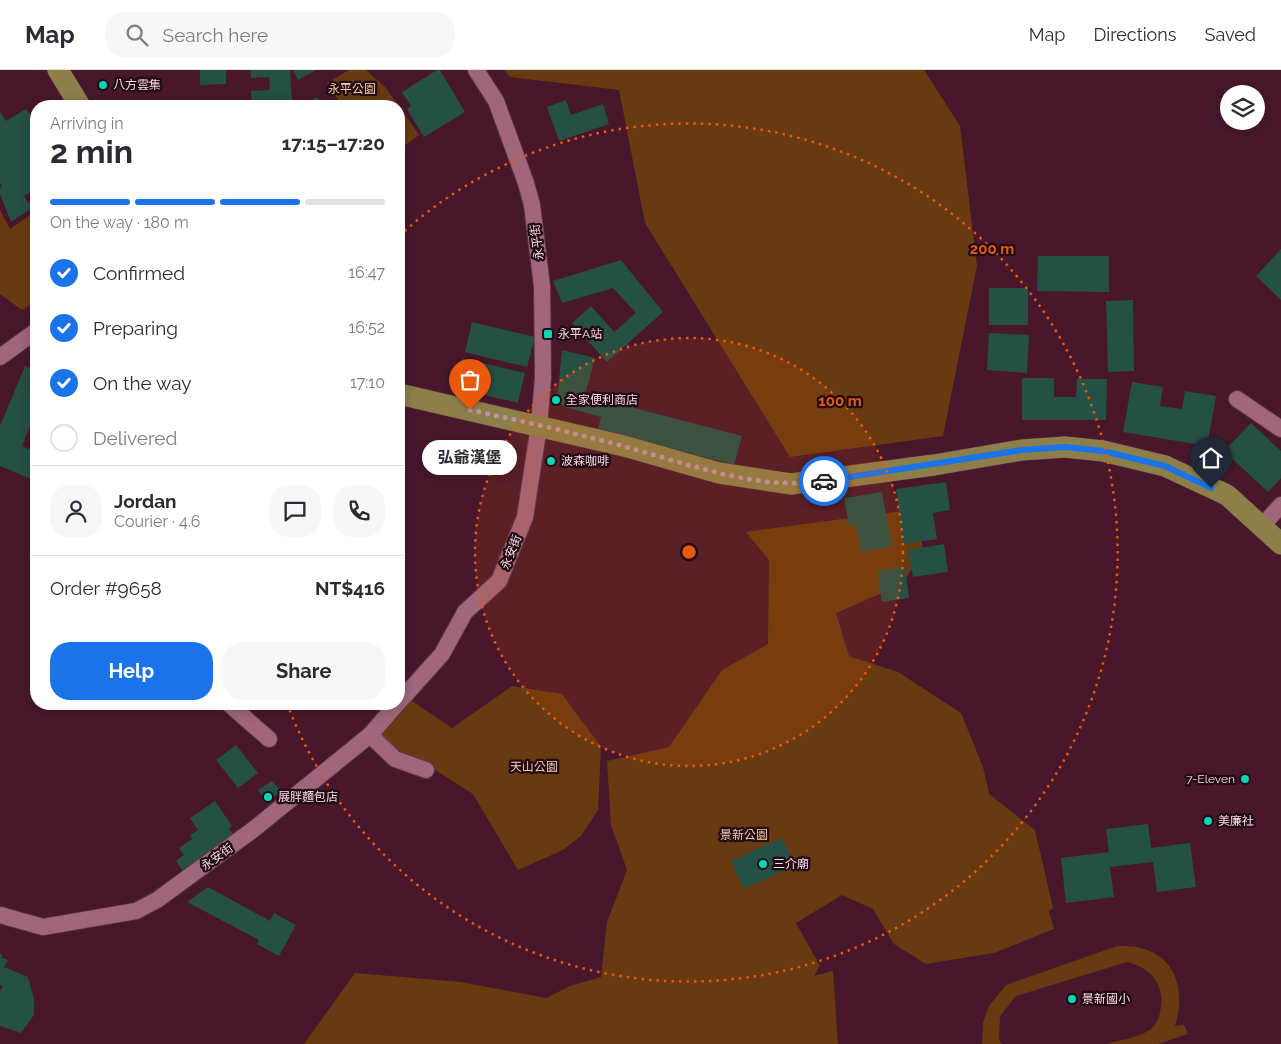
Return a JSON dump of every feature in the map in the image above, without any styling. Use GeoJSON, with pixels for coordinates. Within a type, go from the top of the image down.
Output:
{"type":"FeatureCollection","features":[{"type":"Feature","properties":{"kind":"main road"},"geometry":{"type":"LineString","coordinates":[[58,70],[76,100]]}},
{"type":"Feature","properties":{"kind":"main road"},"geometry":{"type":"LineString","coordinates":[[405,395],[539,426],[719,473],[791,484],[1022,450],[1074,448],[1103,451],[1165,466],[1227,495],[1281,544]]}},
{"type":"Feature","properties":{"kind":"street","name":"永平街"},"geometry":{"type":"LineString","coordinates":[[476,70],[496,101],[526,183],[532,206],[542,286],[543,377],[539,426]]}},
{"type":"Feature","properties":{"kind":"street"},"geometry":{"type":"LineString","coordinates":[[0,357],[30,335]]}},
{"type":"Feature","properties":{"kind":"street"},"geometry":{"type":"LineString","coordinates":[[1237,399],[1281,429]]}},
{"type":"Feature","properties":{"kind":"street","name":"永安街"},"geometry":{"type":"LineString","coordinates":[[405,695],[442,654],[464,612],[499,581],[525,517],[539,426]]}},
{"type":"Feature","properties":{"kind":"street"},"geometry":{"type":"LineString","coordinates":[[1262,526],[1281,505]]}},
{"type":"Feature","properties":{"kind":"street"},"geometry":{"type":"LineString","coordinates":[[237,710],[270,739]]}},
{"type":"Feature","properties":{"kind":"street","name":"永安街"},"geometry":{"type":"LineString","coordinates":[[0,914],[43,927],[136,911],[157,900],[254,829],[370,735],[392,710]]}},
{"type":"Feature","properties":{"kind":"street"},"geometry":{"type":"LineString","coordinates":[[370,735],[395,759],[426,770]]}},
{"type":"Feature","properties":{"kind":"green space","name":"永平公園"},"geometry":{"type":"Polygon","coordinates":[[[349,70],[366,70],[385,87],[395,100],[338,100],[327,83],[349,70]]]}},
{"type":"Feature","properties":{"kind":"green space"},"geometry":{"type":"Polygon","coordinates":[[[504,70],[924,70],[960,126],[977,266],[943,436],[790,457],[645,223],[619,90],[510,77],[504,70]]]}},
{"type":"Feature","properties":{"kind":"green space"},"geometry":{"type":"Polygon","coordinates":[[[405,115],[419,135],[405,146],[405,115]]]}},
{"type":"Feature","properties":{"kind":"green space"},"geometry":{"type":"Polygon","coordinates":[[[0,210],[10,229],[30,215],[30,305],[22,310],[0,294],[0,210]]]}},
{"type":"Feature","properties":{"kind":"green space","name":"景新公園"},"geometry":{"type":"Polygon","coordinates":[[[917,509],[923,549],[903,584],[836,613],[849,656],[898,672],[961,713],[983,767],[989,794],[1035,830],[1053,908],[1049,911],[1054,929],[994,953],[926,964],[894,944],[873,909],[842,895],[796,923],[820,966],[814,976],[833,971],[838,1044],[304,1044],[355,973],[461,982],[546,998],[570,986],[601,977],[607,922],[627,870],[611,825],[607,761],[669,747],[722,670],[768,644],[769,560],[746,532],[917,509]]]}},
{"type":"Feature","properties":{"kind":"green space","name":"天山公園"},"geometry":{"type":"Polygon","coordinates":[[[512,686],[562,694],[601,747],[598,810],[581,836],[563,850],[518,870],[473,794],[429,766],[403,761],[377,733],[399,710],[405,710],[405,703],[409,699],[452,728],[512,686]]]}},
{"type":"Feature","properties":{"kind":"green space"},"geometry":{"type":"Polygon","coordinates":[[[1117,946],[1138,947],[1153,953],[1163,959],[1171,968],[1176,978],[1179,1002],[1175,1026],[1184,1025],[1188,1034],[1158,1044],[1107,1044],[1150,1030],[1159,1015],[1161,994],[1155,979],[1144,969],[1127,962],[1016,996],[1000,1016],[999,1039],[1002,1044],[982,1044],[983,1023],[989,1006],[1006,985],[1117,946]]]}},
{"type":"Feature","properties":{"kind":"building"},"geometry":{"type":"Polygon","coordinates":[[[200,70],[226,70],[226,84],[200,85],[200,70]]]}},
{"type":"Feature","properties":{"kind":"building"},"geometry":{"type":"Polygon","coordinates":[[[250,70],[290,70],[292,100],[252,100],[251,91],[270,90],[269,77],[251,78],[250,70]]]}},
{"type":"Feature","properties":{"kind":"building"},"geometry":{"type":"Polygon","coordinates":[[[293,70],[316,70],[298,80],[293,70]]]}},
{"type":"Feature","properties":{"kind":"building"},"geometry":{"type":"Polygon","coordinates":[[[437,70],[440,70],[465,112],[424,137],[407,109],[411,106],[402,92],[437,70]]]}},
{"type":"Feature","properties":{"kind":"building"},"geometry":{"type":"Polygon","coordinates":[[[566,100],[571,115],[603,104],[609,124],[559,141],[547,107],[566,100]]]}},
{"type":"Feature","properties":{"kind":"building"},"geometry":{"type":"Polygon","coordinates":[[[26,109],[30,115],[30,192],[24,196],[30,205],[30,209],[11,222],[0,194],[0,187],[2,187],[0,183],[0,112],[6,121],[26,109]]]}},
{"type":"Feature","properties":{"kind":"building"},"geometry":{"type":"Polygon","coordinates":[[[1281,249],[1281,300],[1256,276],[1281,249]]]}},
{"type":"Feature","properties":{"kind":"building"},"geometry":{"type":"Polygon","coordinates":[[[1038,256],[1109,256],[1109,292],[1037,291],[1038,256]]]}},
{"type":"Feature","properties":{"kind":"building"},"geometry":{"type":"Polygon","coordinates":[[[621,260],[663,312],[607,362],[572,323],[591,306],[614,332],[636,313],[613,288],[562,303],[553,281],[621,260]]]}},
{"type":"Feature","properties":{"kind":"building"},"geometry":{"type":"Polygon","coordinates":[[[989,288],[1028,288],[1028,325],[989,325],[989,288]]]}},
{"type":"Feature","properties":{"kind":"building"},"geometry":{"type":"Polygon","coordinates":[[[1133,300],[1134,371],[1108,372],[1106,301],[1133,300]]]}},
{"type":"Feature","properties":{"kind":"building"},"geometry":{"type":"Polygon","coordinates":[[[472,322],[535,337],[527,367],[465,352],[472,322]]]}},
{"type":"Feature","properties":{"kind":"building"},"geometry":{"type":"Polygon","coordinates":[[[989,333],[1029,335],[1027,373],[987,370],[989,333]]]}},
{"type":"Feature","properties":{"kind":"building"},"geometry":{"type":"Polygon","coordinates":[[[562,350],[595,358],[585,395],[742,436],[734,465],[598,429],[601,417],[565,407],[557,401],[562,350]]]}},
{"type":"Feature","properties":{"kind":"building"},"geometry":{"type":"Polygon","coordinates":[[[462,358],[525,373],[518,403],[455,388],[462,358]]]}},
{"type":"Feature","properties":{"kind":"building"},"geometry":{"type":"Polygon","coordinates":[[[25,366],[30,368],[30,426],[22,446],[30,449],[30,478],[0,466],[0,426],[25,366]]]}},
{"type":"Feature","properties":{"kind":"building"},"geometry":{"type":"Polygon","coordinates":[[[1022,378],[1054,378],[1054,397],[1076,397],[1077,379],[1107,379],[1106,420],[1022,420],[1022,378]]]}},
{"type":"Feature","properties":{"kind":"building"},"geometry":{"type":"Polygon","coordinates":[[[1132,382],[1163,387],[1160,406],[1182,409],[1185,391],[1216,396],[1207,446],[1123,432],[1132,382]]]}},
{"type":"Feature","properties":{"kind":"building"},"geometry":{"type":"Polygon","coordinates":[[[1251,423],[1281,451],[1281,478],[1268,492],[1224,451],[1251,423]]]}},
{"type":"Feature","properties":{"kind":"building"},"geometry":{"type":"Polygon","coordinates":[[[946,482],[950,510],[933,513],[937,539],[903,544],[896,489],[946,482]]]}},
{"type":"Feature","properties":{"kind":"building"},"geometry":{"type":"Polygon","coordinates":[[[882,492],[892,546],[861,552],[856,525],[849,526],[844,498],[882,492]]]}},
{"type":"Feature","properties":{"kind":"building"},"geometry":{"type":"Polygon","coordinates":[[[944,544],[948,572],[913,577],[908,550],[944,544]]]}},
{"type":"Feature","properties":{"kind":"building"},"geometry":{"type":"Polygon","coordinates":[[[905,567],[909,598],[882,602],[878,571],[905,567]]]}},
{"type":"Feature","properties":{"kind":"building"},"geometry":{"type":"Polygon","coordinates":[[[236,745],[258,773],[238,788],[216,760],[236,745]]]}},
{"type":"Feature","properties":{"kind":"building","name":"展胖麵包店"},"geometry":{"type":"Polygon","coordinates":[[[272,781],[281,791],[266,803],[258,790],[272,781]]]}},
{"type":"Feature","properties":{"kind":"building"},"geometry":{"type":"Polygon","coordinates":[[[215,801],[232,826],[229,828],[234,836],[183,871],[176,861],[184,855],[179,848],[192,839],[190,835],[198,830],[190,818],[215,801]]]}},
{"type":"Feature","properties":{"kind":"building"},"geometry":{"type":"Polygon","coordinates":[[[1148,824],[1151,848],[1190,843],[1196,887],[1157,892],[1153,862],[1110,867],[1114,897],[1066,903],[1061,858],[1109,852],[1106,829],[1148,824]]]}},
{"type":"Feature","properties":{"kind":"building","name":"三介廟"},"geometry":{"type":"Polygon","coordinates":[[[782,838],[795,866],[744,889],[731,861],[782,838]]]}},
{"type":"Feature","properties":{"kind":"building"},"geometry":{"type":"Polygon","coordinates":[[[208,887],[270,921],[274,913],[296,925],[279,956],[257,944],[259,940],[187,902],[208,887]]]}},
{"type":"Feature","properties":{"kind":"building"},"geometry":{"type":"Polygon","coordinates":[[[0,954],[3,955],[1,957],[8,960],[4,967],[28,977],[34,999],[34,1015],[21,1033],[0,1026],[0,992],[3,986],[0,985],[0,954]]]}},
{"type":"Feature","properties":{"kind":"way so far"},"geometry":{"type":"LineString","coordinates":[[470,410],[624,446],[719,473],[791,484],[824,481]]}},
{"type":"Feature","properties":{"kind":"place","name":"八方雲集"},"geometry":{"type":"Point","coordinates":[103,85]}},
{"type":"Feature","properties":{"kind":"place","name":"永平A站"},"geometry":{"type":"Point","coordinates":[548,334]}},
{"type":"Feature","properties":{"kind":"place","name":"全家便利商店"},"geometry":{"type":"Point","coordinates":[556,400]}},
{"type":"Feature","properties":{"kind":"place","name":"弘爺漢堡"},"geometry":{"type":"Point","coordinates":[470,410]}},
{"type":"Feature","properties":{"kind":"place","name":"波森咖啡"},"geometry":{"type":"Point","coordinates":[551,461]}},
{"type":"Feature","properties":{"kind":"place","name":"7-Eleven"},"geometry":{"type":"Point","coordinates":[1245,779]}},
{"type":"Feature","properties":{"kind":"place","name":"展胖麵包店"},"geometry":{"type":"Point","coordinates":[268,797]}},
{"type":"Feature","properties":{"kind":"place","name":"美廉社"},"geometry":{"type":"Point","coordinates":[1208,821]}},
{"type":"Feature","properties":{"kind":"place","name":"三介廟"},"geometry":{"type":"Point","coordinates":[763,864]}},
{"type":"Feature","properties":{"kind":"place","name":"景新國小"},"geometry":{"type":"Point","coordinates":[1072,999]}},
{"type":"Feature","properties":{"kind":"route"},"geometry":{"type":"LineString","coordinates":[[824,481],[1022,450],[1065,447],[1103,451],[1165,466],[1211,488]]}}]}
